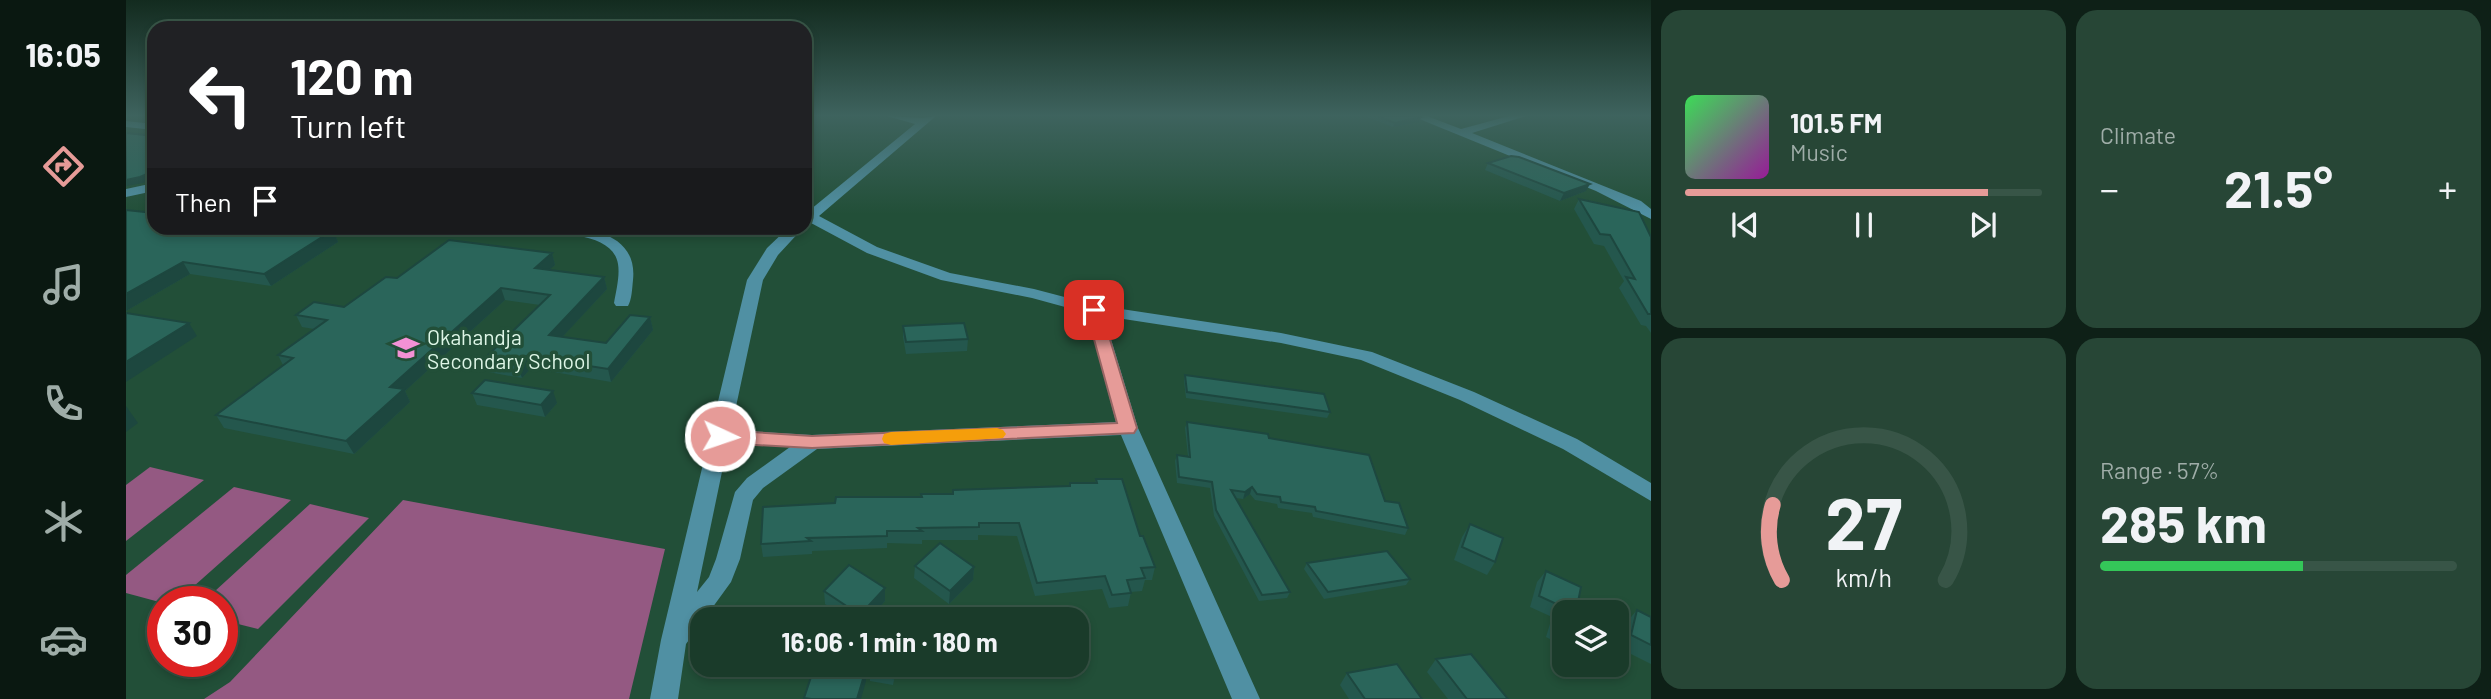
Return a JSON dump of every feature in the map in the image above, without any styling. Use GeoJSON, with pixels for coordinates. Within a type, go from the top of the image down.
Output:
{"type":"FeatureCollection","features":[{"type":"Feature","properties":{"kind":"street"},"geometry":{"type":"LineString","coordinates":[[812,215],[892,149]]}},
{"type":"Feature","properties":{"kind":"street"},"geometry":{"type":"LineString","coordinates":[[1501,149],[1601,188],[1636,204],[1651,215]]}},
{"type":"Feature","properties":{"kind":"street"},"geometry":{"type":"LineString","coordinates":[[126,193],[147,188]]}},
{"type":"Feature","properties":{"kind":"street"},"geometry":{"type":"LineString","coordinates":[[812,225],[946,277],[1034,294],[1094,310],[1281,338],[1366,356],[1467,396],[1570,444],[1651,494]]}},
{"type":"Feature","properties":{"kind":"street"},"geometry":{"type":"LineString","coordinates":[[591,235],[617,245],[626,262],[622,303]]}},
{"type":"Feature","properties":{"kind":"street"},"geometry":{"type":"LineString","coordinates":[[664,699],[674,640],[755,280],[766,258],[787,235]]}},
{"type":"Feature","properties":{"kind":"street"},"geometry":{"type":"LineString","coordinates":[[1094,310],[1128,428],[1246,699]]}},
{"type":"Feature","properties":{"kind":"street"},"geometry":{"type":"LineString","coordinates":[[720,436],[812,442],[1128,428]]}},
{"type":"Feature","properties":{"kind":"street"},"geometry":{"type":"LineString","coordinates":[[674,640],[719,582],[728,559],[743,498],[755,483],[812,442]]}},
{"type":"Feature","properties":{"kind":"shaded area"},"geometry":{"type":"Polygon","coordinates":[[[150,467],[204,480],[126,541],[126,485],[150,467]]]}},
{"type":"Feature","properties":{"kind":"shaded area"},"geometry":{"type":"Polygon","coordinates":[[[234,487],[291,500],[194,586],[147,586],[147,599],[126,593],[126,575],[234,487]]]}},
{"type":"Feature","properties":{"kind":"shaded area"},"geometry":{"type":"Polygon","coordinates":[[[403,500],[665,549],[629,699],[204,699],[238,677],[238,674],[403,500]]]}},
{"type":"Feature","properties":{"kind":"shaded area"},"geometry":{"type":"Polygon","coordinates":[[[310,504],[369,518],[258,629],[238,624],[238,586],[220,586],[310,504]]]}},
{"type":"Feature","properties":{"kind":"building"},"geometry":{"type":"Polygon","coordinates":[[[126,149],[147,149],[147,174],[126,180],[126,149]]]}},
{"type":"Feature","properties":{"kind":"building"},"geometry":{"type":"Polygon","coordinates":[[[1511,156],[1590,184],[1564,193],[1488,163],[1511,156]]]}},
{"type":"Feature","properties":{"kind":"building"},"geometry":{"type":"Polygon","coordinates":[[[1579,199],[1639,212],[1651,237],[1651,314],[1648,314],[1626,277],[1635,279],[1610,235],[1600,234],[1579,199]]]}},
{"type":"Feature","properties":{"kind":"building"},"geometry":{"type":"Polygon","coordinates":[[[126,210],[147,212],[147,235],[325,235],[264,274],[183,262],[126,294],[126,210]]]}},
{"type":"Feature","properties":{"kind":"building"},"geometry":{"type":"Polygon","coordinates":[[[449,240],[552,253],[535,268],[604,277],[549,335],[606,343],[630,315],[650,317],[608,369],[526,356],[517,365],[483,360],[550,295],[501,288],[390,387],[404,389],[346,441],[216,415],[293,358],[278,355],[327,320],[296,315],[314,302],[344,307],[386,277],[397,278],[449,240]]]}},
{"type":"Feature","properties":{"kind":"building"},"geometry":{"type":"Polygon","coordinates":[[[126,313],[189,323],[126,362],[126,313]]]}},
{"type":"Feature","properties":{"kind":"building"},"geometry":{"type":"Polygon","coordinates":[[[964,323],[968,339],[906,342],[903,326],[964,323]]]}},
{"type":"Feature","properties":{"kind":"building"},"geometry":{"type":"Polygon","coordinates":[[[1185,375],[1324,394],[1330,412],[1187,392],[1185,375]]]}},
{"type":"Feature","properties":{"kind":"building"},"geometry":{"type":"Polygon","coordinates":[[[485,380],[553,391],[541,405],[472,393],[485,380]]]}},
{"type":"Feature","properties":{"kind":"building"},"geometry":{"type":"Polygon","coordinates":[[[1187,422],[1268,434],[1269,438],[1369,455],[1385,501],[1399,503],[1408,528],[1281,502],[1280,497],[1257,494],[1252,487],[1245,492],[1231,490],[1290,592],[1262,595],[1216,510],[1212,482],[1179,477],[1177,455],[1190,457],[1187,422]]]}},
{"type":"Feature","properties":{"kind":"building"},"geometry":{"type":"Polygon","coordinates":[[[1096,479],[1122,479],[1140,536],[1143,536],[1155,567],[1141,568],[1145,578],[1127,580],[1131,593],[1112,595],[1105,576],[1037,583],[1019,523],[979,523],[979,527],[887,531],[887,536],[807,538],[811,541],[761,544],[763,507],[835,503],[836,497],[922,497],[921,494],[953,494],[953,490],[1070,486],[1070,483],[1097,483],[1096,479]]]}},
{"type":"Feature","properties":{"kind":"building"},"geometry":{"type":"Polygon","coordinates":[[[1470,524],[1503,538],[1495,562],[1462,547],[1470,524]]]}},
{"type":"Feature","properties":{"kind":"building"},"geometry":{"type":"Polygon","coordinates":[[[940,543],[974,567],[950,591],[915,566],[940,543]]]}},
{"type":"Feature","properties":{"kind":"building"},"geometry":{"type":"Polygon","coordinates":[[[1387,551],[1410,579],[1328,592],[1307,563],[1387,551]]]}},
{"type":"Feature","properties":{"kind":"building"},"geometry":{"type":"Polygon","coordinates":[[[849,565],[885,588],[867,607],[848,607],[824,591],[849,565]]]}},
{"type":"Feature","properties":{"kind":"building"},"geometry":{"type":"Polygon","coordinates":[[[1546,571],[1581,587],[1578,600],[1552,602],[1539,596],[1546,571]]]}},
{"type":"Feature","properties":{"kind":"building"},"geometry":{"type":"Polygon","coordinates":[[[1637,610],[1651,617],[1651,645],[1631,635],[1637,610]]]}},
{"type":"Feature","properties":{"kind":"building"},"geometry":{"type":"Polygon","coordinates":[[[1471,654],[1508,699],[1467,699],[1436,659],[1471,654]]]}},
{"type":"Feature","properties":{"kind":"building"},"geometry":{"type":"Polygon","coordinates":[[[1397,664],[1422,699],[1365,699],[1347,673],[1397,664]]]}},
{"type":"Feature","properties":{"kind":"building"},"geometry":{"type":"Polygon","coordinates":[[[811,677],[864,677],[857,699],[804,698],[811,677]]]}},
{"type":"Feature","properties":{"kind":"slow traffic"},"geometry":{"type":"LineString","coordinates":[[891,439],[997,434]]}},
{"type":"Feature","properties":{"kind":"place","name":"Okahandja Secondary School"},"geometry":{"type":"Point","coordinates":[406,348]}},
{"type":"Feature","properties":{"kind":"route"},"geometry":{"type":"LineString","coordinates":[[720,436],[812,442],[1128,428],[1094,310]]}}]}
